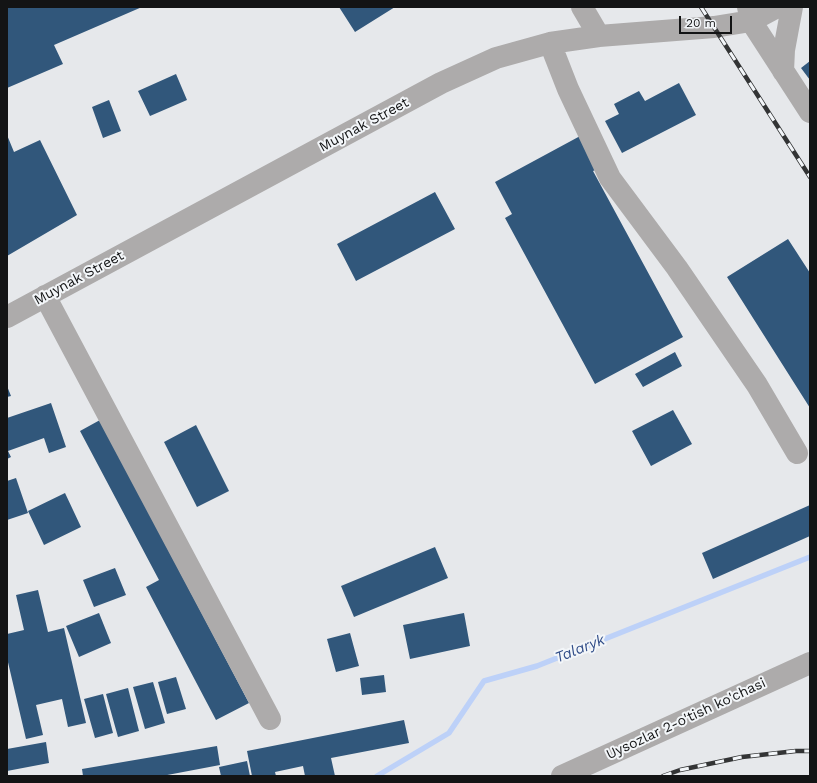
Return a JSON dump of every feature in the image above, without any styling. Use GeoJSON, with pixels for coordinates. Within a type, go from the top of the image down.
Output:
{"type":"FeatureCollection","features":[{"type":"Feature","properties":{"kind":"street"},"geometry":{"type":"LineString","coordinates":[[582,7],[599,36]]}},
{"type":"Feature","properties":{"kind":"street"},"geometry":{"type":"LineString","coordinates":[[777,7],[749,14],[783,71],[810,112]]}},
{"type":"Feature","properties":{"kind":"street"},"geometry":{"type":"LineString","coordinates":[[783,71],[784,50],[792,7]]}},
{"type":"Feature","properties":{"kind":"street","name":"Muynak Street"},"geometry":{"type":"LineString","coordinates":[[7,317],[442,83],[496,58],[550,43],[599,36],[714,27],[749,14]]}},
{"type":"Feature","properties":{"kind":"street"},"geometry":{"type":"LineString","coordinates":[[550,43],[568,89],[610,178],[677,268],[757,385],[797,453]]}},
{"type":"Feature","properties":{"kind":"street"},"geometry":{"type":"LineString","coordinates":[[45,296],[270,720]]}},
{"type":"Feature","properties":{"kind":"street","name":"Uysozlar 2-o'tish ko'chasi"},"geometry":{"type":"LineString","coordinates":[[562,776],[810,663]]}},
{"type":"Feature","properties":{"kind":"building"},"geometry":{"type":"Polygon","coordinates":[[[7,7],[142,7],[54,45],[63,64],[7,88],[7,7]]]}},
{"type":"Feature","properties":{"kind":"building"},"geometry":{"type":"Polygon","coordinates":[[[339,7],[395,7],[355,32],[339,7]]]}},
{"type":"Feature","properties":{"kind":"building"},"geometry":{"type":"Polygon","coordinates":[[[810,61],[810,80],[801,68],[810,61]]]}},
{"type":"Feature","properties":{"kind":"building"},"geometry":{"type":"Polygon","coordinates":[[[176,74],[187,100],[150,116],[138,91],[176,74]]]}},
{"type":"Feature","properties":{"kind":"building"},"geometry":{"type":"Polygon","coordinates":[[[679,83],[696,115],[622,153],[605,121],[619,114],[614,104],[639,91],[645,101],[679,83]]]}},
{"type":"Feature","properties":{"kind":"building"},"geometry":{"type":"Polygon","coordinates":[[[109,100],[121,131],[103,138],[92,107],[109,100]]]}},
{"type":"Feature","properties":{"kind":"building"},"geometry":{"type":"Polygon","coordinates":[[[7,135],[14,152],[40,140],[77,215],[7,256],[7,135]]]}},
{"type":"Feature","properties":{"kind":"building"},"geometry":{"type":"Polygon","coordinates":[[[582,135],[600,168],[593,171],[683,337],[595,384],[505,218],[512,214],[495,182],[582,135]]]}},
{"type":"Feature","properties":{"kind":"building"},"geometry":{"type":"Polygon","coordinates":[[[435,192],[455,229],[356,281],[337,244],[435,192]]]}},
{"type":"Feature","properties":{"kind":"building"},"geometry":{"type":"Polygon","coordinates":[[[788,239],[810,273],[810,408],[727,277],[788,239]]]}},
{"type":"Feature","properties":{"kind":"building"},"geometry":{"type":"Polygon","coordinates":[[[675,352],[682,366],[643,387],[635,374],[675,352]]]}},
{"type":"Feature","properties":{"kind":"building"},"geometry":{"type":"Polygon","coordinates":[[[7,386],[11,396],[7,397],[7,386]]]}},
{"type":"Feature","properties":{"kind":"building"},"geometry":{"type":"Polygon","coordinates":[[[51,403],[66,447],[49,453],[44,438],[8,451],[11,457],[7,459],[7,418],[51,403]]]}},
{"type":"Feature","properties":{"kind":"building"},"geometry":{"type":"Polygon","coordinates":[[[673,410],[692,444],[651,466],[632,431],[673,410]]]}},
{"type":"Feature","properties":{"kind":"building"},"geometry":{"type":"Polygon","coordinates":[[[100,420],[249,703],[216,720],[146,587],[159,580],[80,431],[100,420]]]}},
{"type":"Feature","properties":{"kind":"building"},"geometry":{"type":"Polygon","coordinates":[[[196,425],[229,491],[197,507],[164,442],[196,425]]]}},
{"type":"Feature","properties":{"kind":"building"},"geometry":{"type":"Polygon","coordinates":[[[16,478],[28,513],[7,520],[7,481],[16,478]]]}},
{"type":"Feature","properties":{"kind":"building"},"geometry":{"type":"Polygon","coordinates":[[[65,493],[81,527],[44,545],[28,511],[65,493]]]}},
{"type":"Feature","properties":{"kind":"building"},"geometry":{"type":"Polygon","coordinates":[[[810,505],[810,536],[713,579],[702,553],[810,505]]]}},
{"type":"Feature","properties":{"kind":"building"},"geometry":{"type":"Polygon","coordinates":[[[435,547],[448,578],[354,617],[341,586],[435,547]]]}},
{"type":"Feature","properties":{"kind":"building"},"geometry":{"type":"Polygon","coordinates":[[[115,568],[126,595],[94,607],[83,580],[115,568]]]}},
{"type":"Feature","properties":{"kind":"building"},"geometry":{"type":"Polygon","coordinates":[[[38,590],[48,632],[64,628],[86,723],[68,727],[62,699],[36,705],[43,735],[26,739],[7,658],[7,634],[24,630],[16,595],[38,590]]]}},
{"type":"Feature","properties":{"kind":"building"},"geometry":{"type":"Polygon","coordinates":[[[99,613],[111,643],[79,657],[66,626],[99,613]]]}},
{"type":"Feature","properties":{"kind":"building"},"geometry":{"type":"Polygon","coordinates":[[[464,613],[470,646],[410,659],[403,625],[464,613]]]}},
{"type":"Feature","properties":{"kind":"building"},"geometry":{"type":"Polygon","coordinates":[[[350,633],[359,666],[336,672],[327,639],[350,633]]]}},
{"type":"Feature","properties":{"kind":"building"},"geometry":{"type":"Polygon","coordinates":[[[384,675],[386,692],[362,695],[360,678],[384,675]]]}},
{"type":"Feature","properties":{"kind":"building"},"geometry":{"type":"Polygon","coordinates":[[[176,677],[186,709],[167,714],[158,682],[176,677]]]}},
{"type":"Feature","properties":{"kind":"building"},"geometry":{"type":"Polygon","coordinates":[[[153,682],[165,723],[145,729],[133,687],[153,682]]]}},
{"type":"Feature","properties":{"kind":"building"},"geometry":{"type":"Polygon","coordinates":[[[128,688],[139,731],[118,737],[106,694],[128,688]]]}},
{"type":"Feature","properties":{"kind":"building"},"geometry":{"type":"Polygon","coordinates":[[[103,694],[113,733],[95,738],[84,699],[103,694]]]}},
{"type":"Feature","properties":{"kind":"building"},"geometry":{"type":"Polygon","coordinates":[[[404,720],[409,743],[331,758],[335,776],[305,776],[303,766],[275,772],[276,776],[252,776],[247,751],[404,720]]]}},
{"type":"Feature","properties":{"kind":"building"},"geometry":{"type":"Polygon","coordinates":[[[46,742],[49,763],[7,771],[7,749],[46,742]]]}},
{"type":"Feature","properties":{"kind":"building"},"geometry":{"type":"Polygon","coordinates":[[[217,746],[220,765],[162,776],[83,776],[82,769],[217,746]]]}},
{"type":"Feature","properties":{"kind":"building"},"geometry":{"type":"Polygon","coordinates":[[[247,761],[250,776],[221,776],[219,767],[247,761]]]}},
{"type":"Feature","properties":{"kind":"waterway","name":"Talaryk"},"geometry":{"type":"LineString","coordinates":[[377,776],[449,733],[484,681],[537,666],[810,557]]}},
{"type":"Feature","properties":{"kind":"railway"},"geometry":{"type":"LineString","coordinates":[[701,7],[810,177]]}},
{"type":"Feature","properties":{"kind":"railway"},"geometry":{"type":"LineString","coordinates":[[663,776],[680,770],[742,757],[796,751],[810,751]]}}]}
